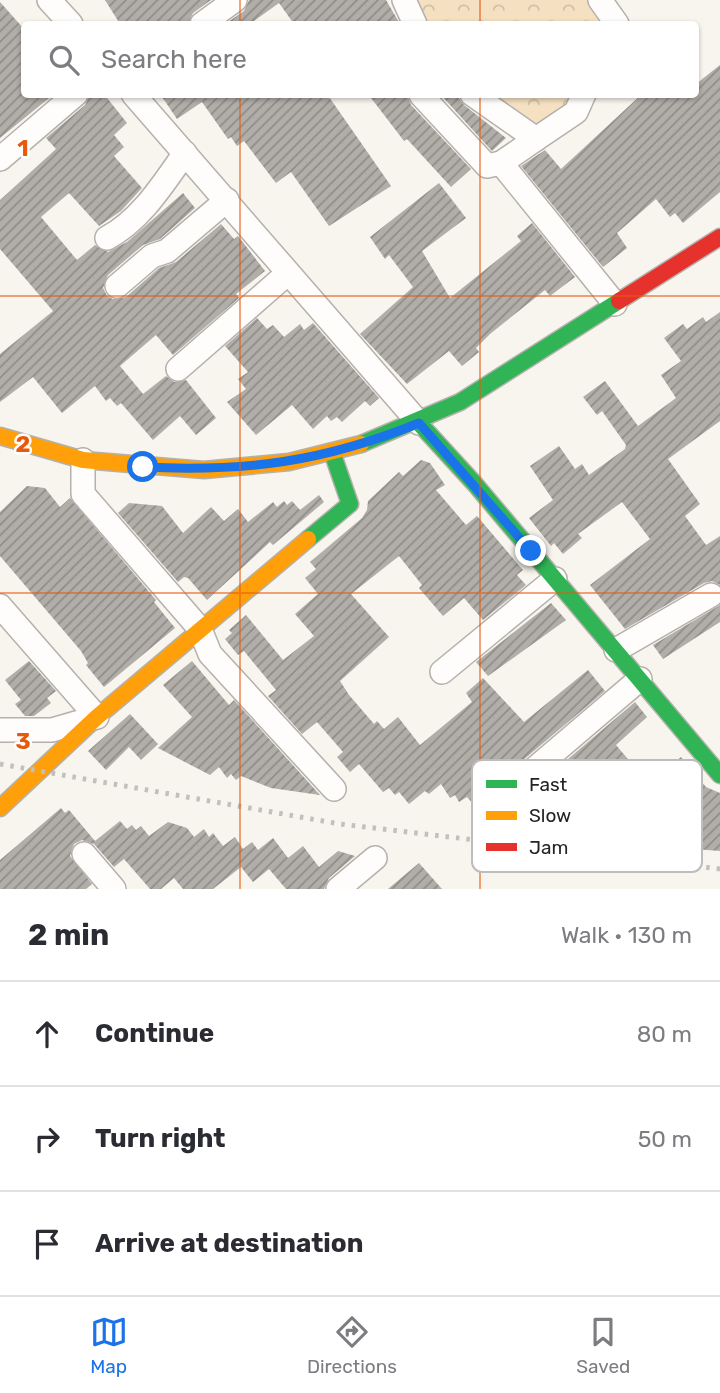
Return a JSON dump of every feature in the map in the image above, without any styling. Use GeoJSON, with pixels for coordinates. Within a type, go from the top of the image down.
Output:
{"type":"FeatureCollection","features":[{"type":"Feature","properties":{"kind":"street"},"geometry":{"type":"LineString","coordinates":[[49,0],[68,21]]}},
{"type":"Feature","properties":{"kind":"street"},"geometry":{"type":"LineString","coordinates":[[206,21],[235,0]]}},
{"type":"Feature","properties":{"kind":"street"},"geometry":{"type":"LineString","coordinates":[[404,0],[414,21]]}},
{"type":"Feature","properties":{"kind":"street"},"geometry":{"type":"LineString","coordinates":[[600,0],[615,21]]}},
{"type":"Feature","properties":{"kind":"street"},"geometry":{"type":"LineString","coordinates":[[0,159],[71,98]]}},
{"type":"Feature","properties":{"kind":"street"},"geometry":{"type":"LineString","coordinates":[[137,98],[617,649],[720,775]]}},
{"type":"Feature","properties":{"kind":"street"},"geometry":{"type":"LineString","coordinates":[[425,98],[487,166],[501,163],[576,112],[582,98]]}},
{"type":"Feature","properties":{"kind":"street"},"geometry":{"type":"LineString","coordinates":[[478,98],[536,139]]}},
{"type":"Feature","properties":{"kind":"street"},"geometry":{"type":"LineString","coordinates":[[107,238],[124,229],[185,153]]}},
{"type":"Feature","properties":{"kind":"street"},"geometry":{"type":"LineString","coordinates":[[501,163],[615,304]]}},
{"type":"Feature","properties":{"kind":"street"},"geometry":{"type":"LineString","coordinates":[[117,286],[152,256],[167,251],[227,200]]}},
{"type":"Feature","properties":{"kind":"street"},"geometry":{"type":"LineString","coordinates":[[0,436],[83,460],[204,470],[278,464],[332,453],[377,440],[460,402],[720,237]]}},
{"type":"Feature","properties":{"kind":"street"},"geometry":{"type":"LineString","coordinates":[[178,369],[288,273]]}},
{"type":"Feature","properties":{"kind":"street"},"geometry":{"type":"LineString","coordinates":[[0,808],[97,717],[350,504],[332,453]]}},
{"type":"Feature","properties":{"kind":"street"},"geometry":{"type":"LineString","coordinates":[[83,460],[83,494],[200,629],[210,654],[334,789]]}},
{"type":"Feature","properties":{"kind":"street"},"geometry":{"type":"LineString","coordinates":[[442,672],[555,579]]}},
{"type":"Feature","properties":{"kind":"street"},"geometry":{"type":"LineString","coordinates":[[617,649],[711,595]]}},
{"type":"Feature","properties":{"kind":"street"},"geometry":{"type":"LineString","coordinates":[[0,606],[97,717]]}},
{"type":"Feature","properties":{"kind":"street"},"geometry":{"type":"LineString","coordinates":[[545,760],[640,679]]}},
{"type":"Feature","properties":{"kind":"street"},"geometry":{"type":"LineString","coordinates":[[0,730],[51,730],[97,717]]}},
{"type":"Feature","properties":{"kind":"street"},"geometry":{"type":"LineString","coordinates":[[84,854],[114,889]]}},
{"type":"Feature","properties":{"kind":"street"},"geometry":{"type":"LineString","coordinates":[[338,889],[375,858]]}},
{"type":"Feature","properties":{"kind":"green space"},"geometry":{"type":"Polygon","coordinates":[[[414,0],[589,0],[606,21],[419,21],[414,0]]]}},
{"type":"Feature","properties":{"kind":"green space"},"geometry":{"type":"Polygon","coordinates":[[[484,98],[577,98],[574,104],[534,131],[484,98]]]}},
{"type":"Feature","properties":{"kind":"building"},"geometry":{"type":"Polygon","coordinates":[[[105,0],[211,0],[193,13],[189,21],[118,21],[105,0]]]}},
{"type":"Feature","properties":{"kind":"building"},"geometry":{"type":"Polygon","coordinates":[[[249,0],[386,0],[398,21],[292,21],[279,3],[254,21],[229,21],[244,11],[249,0]]]}},
{"type":"Feature","properties":{"kind":"building"},"geometry":{"type":"Polygon","coordinates":[[[0,2],[21,26],[21,98],[49,98],[0,138],[0,2]]]}},
{"type":"Feature","properties":{"kind":"building"},"geometry":{"type":"Polygon","coordinates":[[[720,65],[720,192],[683,223],[675,213],[670,217],[656,199],[617,233],[627,248],[603,267],[521,166],[545,150],[561,169],[638,98],[699,98],[699,82],[720,65]]]}},
{"type":"Feature","properties":{"kind":"building"},"geometry":{"type":"Polygon","coordinates":[[[88,98],[107,98],[127,123],[114,135],[124,147],[114,156],[142,188],[121,211],[99,226],[69,193],[41,217],[77,260],[95,245],[108,252],[127,242],[183,193],[195,208],[160,239],[143,245],[108,275],[103,288],[107,296],[113,299],[126,297],[159,268],[176,262],[221,224],[234,239],[238,236],[265,271],[236,294],[239,298],[173,355],[156,335],[120,366],[143,394],[166,376],[174,382],[186,380],[216,418],[196,435],[180,416],[153,440],[121,403],[117,406],[110,398],[106,401],[95,386],[62,413],[33,377],[0,402],[0,354],[53,311],[0,249],[0,200],[56,149],[46,138],[85,105],[88,98]]]}},
{"type":"Feature","properties":{"kind":"building"},"geometry":{"type":"Polygon","coordinates":[[[163,98],[330,98],[391,186],[329,226],[291,172],[276,183],[244,141],[237,146],[231,137],[228,139],[202,102],[177,119],[163,98]]]}},
{"type":"Feature","properties":{"kind":"building"},"geometry":{"type":"Polygon","coordinates":[[[371,98],[408,98],[411,105],[471,169],[451,187],[407,139],[404,141],[371,98]]]}},
{"type":"Feature","properties":{"kind":"building"},"geometry":{"type":"Polygon","coordinates":[[[444,98],[459,98],[506,138],[492,151],[444,98]]]}},
{"type":"Feature","properties":{"kind":"building"},"geometry":{"type":"Polygon","coordinates":[[[439,183],[466,218],[422,251],[450,298],[521,241],[517,236],[532,223],[575,277],[550,296],[545,290],[490,334],[476,348],[479,352],[462,366],[449,351],[407,384],[360,334],[413,287],[389,255],[385,259],[370,237],[439,183]]]}},
{"type":"Feature","properties":{"kind":"building"},"geometry":{"type":"Polygon","coordinates":[[[720,312],[720,421],[668,459],[700,504],[685,516],[706,545],[720,536],[720,585],[712,581],[704,583],[625,629],[590,585],[650,539],[622,502],[578,534],[582,538],[563,554],[554,543],[551,546],[529,518],[553,500],[530,466],[559,446],[575,469],[582,464],[589,475],[625,449],[626,445],[602,411],[597,415],[583,397],[605,381],[638,426],[676,398],[661,375],[681,361],[664,338],[683,324],[687,329],[703,317],[706,322],[720,312]]]}},
{"type":"Feature","properties":{"kind":"building"},"geometry":{"type":"Polygon","coordinates":[[[257,318],[267,329],[273,325],[284,337],[300,324],[304,330],[313,323],[379,398],[370,406],[365,401],[342,422],[337,417],[331,421],[327,416],[313,429],[292,405],[256,435],[227,402],[246,389],[238,379],[248,372],[225,346],[257,318]]]}},
{"type":"Feature","properties":{"kind":"building"},"geometry":{"type":"Polygon","coordinates":[[[421,460],[430,463],[445,485],[436,490],[466,525],[477,516],[523,570],[517,575],[526,585],[483,620],[464,598],[443,616],[419,588],[422,585],[399,556],[351,594],[389,637],[340,681],[374,724],[377,721],[384,729],[398,717],[420,745],[472,702],[466,693],[483,678],[524,722],[588,670],[605,691],[523,760],[472,760],[472,803],[467,797],[459,802],[455,795],[450,798],[441,784],[429,794],[425,791],[409,804],[399,792],[395,795],[389,788],[383,792],[359,764],[350,772],[337,757],[343,752],[317,722],[302,734],[268,696],[276,690],[244,651],[238,655],[225,639],[232,633],[229,630],[246,615],[283,660],[314,636],[295,614],[318,594],[305,578],[316,569],[310,562],[362,518],[368,501],[399,472],[403,476],[421,460]]]}},
{"type":"Feature","properties":{"kind":"building"},"geometry":{"type":"Polygon","coordinates":[[[27,486],[45,488],[60,507],[70,498],[156,600],[154,602],[175,628],[104,687],[86,665],[88,663],[81,651],[0,556],[0,512],[27,486]]]}},
{"type":"Feature","properties":{"kind":"building"},"geometry":{"type":"Polygon","coordinates":[[[319,495],[324,502],[273,545],[270,542],[207,600],[188,578],[184,577],[178,582],[118,513],[129,503],[162,506],[183,533],[211,507],[224,521],[238,509],[248,522],[273,502],[277,507],[284,501],[287,505],[292,501],[300,510],[319,495]]]}},
{"type":"Feature","properties":{"kind":"building"},"geometry":{"type":"Polygon","coordinates":[[[551,603],[566,620],[488,676],[476,662],[551,603]]]}},
{"type":"Feature","properties":{"kind":"building"},"geometry":{"type":"Polygon","coordinates":[[[720,605],[720,622],[663,659],[653,645],[720,605]]]}},
{"type":"Feature","properties":{"kind":"building"},"geometry":{"type":"Polygon","coordinates":[[[29,661],[56,691],[47,698],[51,703],[34,716],[25,716],[15,704],[21,700],[5,680],[29,661]]]}},
{"type":"Feature","properties":{"kind":"building"},"geometry":{"type":"Polygon","coordinates":[[[192,661],[229,705],[234,700],[320,795],[271,788],[241,776],[236,780],[231,774],[227,778],[219,767],[210,775],[158,748],[192,717],[163,685],[192,661]]]}},
{"type":"Feature","properties":{"kind":"building"},"geometry":{"type":"Polygon","coordinates":[[[635,702],[647,717],[616,745],[629,760],[567,760],[635,702]]]}},
{"type":"Feature","properties":{"kind":"building"},"geometry":{"type":"Polygon","coordinates":[[[130,714],[158,744],[141,760],[129,747],[106,770],[88,751],[130,714]]]}},
{"type":"Feature","properties":{"kind":"building"},"geometry":{"type":"Polygon","coordinates":[[[702,782],[720,793],[720,851],[702,850],[702,782]]]}},
{"type":"Feature","properties":{"kind":"building"},"geometry":{"type":"Polygon","coordinates":[[[61,808],[65,813],[69,810],[95,841],[120,821],[127,829],[132,825],[136,830],[141,826],[149,836],[168,822],[187,828],[194,837],[204,829],[209,837],[213,833],[223,846],[235,837],[243,849],[252,842],[258,850],[273,838],[288,858],[303,846],[319,867],[338,851],[355,856],[329,878],[324,889],[286,889],[269,869],[253,882],[241,867],[213,889],[183,889],[174,878],[161,889],[150,889],[124,859],[114,867],[94,844],[82,840],[74,844],[70,856],[92,884],[86,889],[0,889],[0,860],[61,808]]]}},
{"type":"Feature","properties":{"kind":"building"},"geometry":{"type":"Polygon","coordinates":[[[419,863],[442,889],[388,889],[419,863]]]}},
{"type":"Feature","properties":{"kind":"railway"},"geometry":{"type":"LineString","coordinates":[[0,764],[340,824],[472,840]]}},
{"type":"Feature","properties":{"kind":"railway"},"geometry":{"type":"LineString","coordinates":[[702,867],[720,869]]}},
{"type":"Feature","properties":{"kind":"traffic: fast"},"geometry":{"type":"LineString","coordinates":[[361,444],[460,402],[619,301]]}},
{"type":"Feature","properties":{"kind":"traffic: fast"},"geometry":{"type":"LineString","coordinates":[[419,423],[474,483],[720,775]]}},
{"type":"Feature","properties":{"kind":"traffic: fast"},"geometry":{"type":"LineString","coordinates":[[308,539],[350,504],[332,452]]}},
{"type":"Feature","properties":{"kind":"traffic: slow"},"geometry":{"type":"LineString","coordinates":[[0,436],[83,460],[204,470],[289,462],[361,444]]}},
{"type":"Feature","properties":{"kind":"traffic: slow"},"geometry":{"type":"LineString","coordinates":[[0,808],[97,717],[308,539]]}},
{"type":"Feature","properties":{"kind":"traffic: jam"},"geometry":{"type":"LineString","coordinates":[[619,301],[720,237]]}},
{"type":"Feature","properties":{"kind":"route"},"geometry":{"type":"LineString","coordinates":[[143,467],[204,470],[289,462],[377,440],[419,423],[474,482],[531,551]]}}]}
